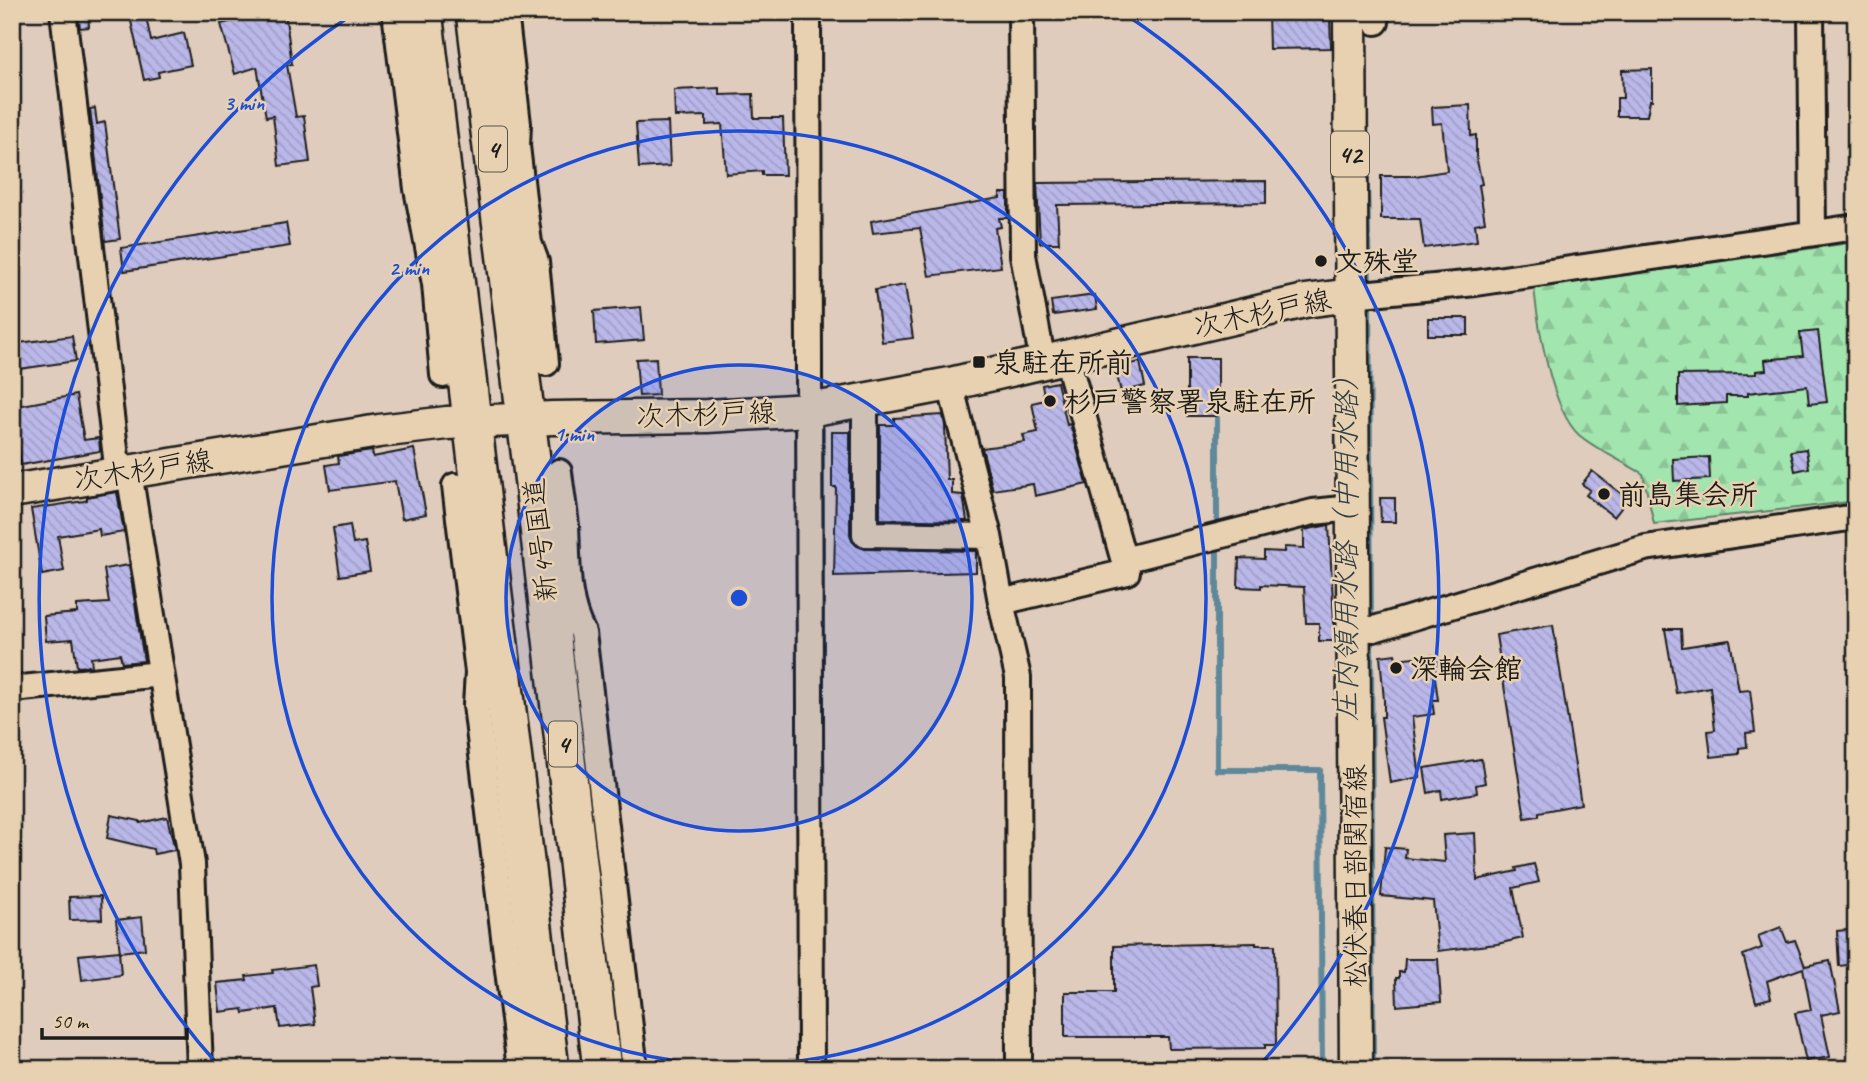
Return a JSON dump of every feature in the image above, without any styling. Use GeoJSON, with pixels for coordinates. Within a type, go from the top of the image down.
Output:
{"type":"FeatureCollection","features":[{"type":"Feature","properties":{"kind":"highway","name":"新4号国道"},"geometry":{"type":"LineString","coordinates":[[424,12],[473,421],[487,641],[550,1069]]}},
{"type":"Feature","properties":{"kind":"highway","name":"新4号国道"},"geometry":{"type":"LineString","coordinates":[[475,12],[525,419],[555,573],[602,1069]]}},
{"type":"Feature","properties":{"kind":"main road","name":"松伏春日部関宿線"},"geometry":{"type":"LineString","coordinates":[[1356,1069],[1351,295],[1368,16]]}},
{"type":"Feature","properties":{"kind":"main road","name":"次木杉戸線"},"geometry":{"type":"LineString","coordinates":[[12,491],[379,431],[473,421],[809,410],[950,384],[1305,301],[1351,295]]}},
{"type":"Feature","properties":{"kind":"street"},"geometry":{"type":"LineString","coordinates":[[63,12],[124,473],[192,864],[200,1069]]}},
{"type":"Feature","properties":{"kind":"street"},"geometry":{"type":"LineString","coordinates":[[395,12],[417,190],[435,284],[443,375]]}},
{"type":"Feature","properties":{"kind":"street"},"geometry":{"type":"LineString","coordinates":[[505,12],[518,124],[517,146],[523,198],[529,243],[536,262],[546,363]]}},
{"type":"Feature","properties":{"kind":"street"},"geometry":{"type":"LineString","coordinates":[[808,12],[811,1069]]}},
{"type":"Feature","properties":{"kind":"street"},"geometry":{"type":"LineString","coordinates":[[1001,602],[1127,572],[1055,360],[1023,255],[1021,12]]}},
{"type":"Feature","properties":{"kind":"street"},"geometry":{"type":"LineString","coordinates":[[1811,12],[1814,233]]}},
{"type":"Feature","properties":{"kind":"street"},"geometry":{"type":"LineString","coordinates":[[1351,295],[1476,283],[1856,227]]}},
{"type":"Feature","properties":{"kind":"street"},"geometry":{"type":"LineString","coordinates":[[950,384],[989,536],[1018,677],[1019,1069]]}},
{"type":"Feature","properties":{"kind":"street"},"geometry":{"type":"LineString","coordinates":[[865,401],[865,534],[989,536]]}},
{"type":"Feature","properties":{"kind":"street"},"geometry":{"type":"LineString","coordinates":[[559,472],[565,523],[555,573],[583,633],[635,1069]]}},
{"type":"Feature","properties":{"kind":"street"},"geometry":{"type":"LineString","coordinates":[[455,486],[487,641],[478,672],[476,705],[520,1069]]}},
{"type":"Feature","properties":{"kind":"street"},"geometry":{"type":"LineString","coordinates":[[1124,560],[1313,512],[1353,508]]}},
{"type":"Feature","properties":{"kind":"street"},"geometry":{"type":"LineString","coordinates":[[1353,628],[1374,629],[1646,548],[1856,517]]}},
{"type":"Feature","properties":{"kind":"street"},"geometry":{"type":"LineString","coordinates":[[12,689],[161,674]]}},
{"type":"Feature","properties":{"kind":"green space"},"geometry":{"type":"Polygon","coordinates":[[[1856,242],[1856,485],[1849,502],[1654,524],[1643,474],[1579,435],[1569,423],[1548,366],[1534,288],[1856,242]]]}},
{"type":"Feature","properties":{"kind":"building"},"geometry":{"type":"Polygon","coordinates":[[[78,12],[88,12],[89,27],[80,28],[78,12]]]}},
{"type":"Feature","properties":{"kind":"building"},"geometry":{"type":"Polygon","coordinates":[[[129,12],[145,12],[151,41],[184,33],[191,65],[158,72],[159,77],[144,80],[129,12]]]}},
{"type":"Feature","properties":{"kind":"building"},"geometry":{"type":"Polygon","coordinates":[[[271,12],[285,12],[292,64],[287,65],[296,117],[304,116],[310,162],[279,166],[273,116],[266,117],[257,67],[235,74],[221,24],[271,12]]]}},
{"type":"Feature","properties":{"kind":"building"},"geometry":{"type":"Polygon","coordinates":[[[1268,12],[1287,12],[1289,18],[1330,18],[1331,48],[1269,49],[1268,12]]]}},
{"type":"Feature","properties":{"kind":"building"},"geometry":{"type":"Polygon","coordinates":[[[1652,69],[1652,100],[1647,116],[1617,116],[1617,98],[1623,98],[1622,70],[1652,69]]]}},
{"type":"Feature","properties":{"kind":"building"},"geometry":{"type":"Polygon","coordinates":[[[720,88],[720,95],[753,94],[754,118],[783,118],[785,175],[762,175],[762,171],[726,174],[722,124],[706,125],[706,116],[675,117],[674,90],[720,88]]]}},
{"type":"Feature","properties":{"kind":"building"},"geometry":{"type":"Polygon","coordinates":[[[1470,105],[1471,136],[1476,135],[1476,156],[1482,184],[1479,185],[1485,222],[1475,224],[1477,241],[1424,248],[1420,219],[1381,219],[1381,176],[1415,176],[1447,171],[1442,123],[1433,124],[1432,107],[1470,105]]]}},
{"type":"Feature","properties":{"kind":"building"},"geometry":{"type":"Polygon","coordinates":[[[95,108],[97,124],[105,122],[120,239],[105,241],[90,109],[95,108]]]}},
{"type":"Feature","properties":{"kind":"building"},"geometry":{"type":"Polygon","coordinates":[[[668,122],[670,166],[639,168],[636,123],[668,122]]]}},
{"type":"Feature","properties":{"kind":"building"},"geometry":{"type":"Polygon","coordinates":[[[1266,181],[1266,203],[1057,205],[1059,243],[1040,243],[1037,183],[1266,181]]]}},
{"type":"Feature","properties":{"kind":"building"},"geometry":{"type":"Polygon","coordinates":[[[1000,193],[1008,193],[1008,218],[999,218],[1001,227],[995,228],[1001,267],[929,276],[920,228],[873,233],[871,221],[1000,198],[1000,193]]]}},
{"type":"Feature","properties":{"kind":"building"},"geometry":{"type":"Polygon","coordinates":[[[286,223],[290,246],[124,271],[121,248],[286,223]]]}},
{"type":"Feature","properties":{"kind":"building"},"geometry":{"type":"Polygon","coordinates":[[[905,285],[913,338],[882,342],[875,290],[905,285]]]}},
{"type":"Feature","properties":{"kind":"building"},"geometry":{"type":"Polygon","coordinates":[[[1095,295],[1097,309],[1053,315],[1051,301],[1095,295]]]}},
{"type":"Feature","properties":{"kind":"building"},"geometry":{"type":"Polygon","coordinates":[[[641,307],[644,340],[596,344],[594,311],[641,307]]]}},
{"type":"Feature","properties":{"kind":"building"},"geometry":{"type":"Polygon","coordinates":[[[1428,318],[1468,318],[1468,335],[1428,335],[1428,318]]]}},
{"type":"Feature","properties":{"kind":"building"},"geometry":{"type":"Polygon","coordinates":[[[1818,331],[1827,402],[1809,404],[1807,386],[1748,393],[1748,396],[1726,396],[1726,403],[1678,406],[1678,375],[1756,374],[1756,371],[1766,370],[1765,360],[1803,356],[1800,333],[1818,331]]]}},
{"type":"Feature","properties":{"kind":"building"},"geometry":{"type":"Polygon","coordinates":[[[72,336],[76,361],[12,370],[12,344],[72,336]]]}},
{"type":"Feature","properties":{"kind":"building"},"geometry":{"type":"Polygon","coordinates":[[[656,358],[658,395],[639,396],[636,359],[656,358]]]}},
{"type":"Feature","properties":{"kind":"building"},"geometry":{"type":"Polygon","coordinates":[[[1187,358],[1218,358],[1218,416],[1187,416],[1187,358]]]}},
{"type":"Feature","properties":{"kind":"building"},"geometry":{"type":"Polygon","coordinates":[[[1140,362],[1145,386],[1121,392],[1115,367],[1140,362]]]}},
{"type":"Feature","properties":{"kind":"building"},"geometry":{"type":"Polygon","coordinates":[[[1057,382],[1067,425],[1070,424],[1087,484],[1035,496],[1033,484],[993,490],[982,448],[1025,442],[1023,435],[1038,432],[1032,403],[1045,400],[1042,385],[1057,382]]]}},
{"type":"Feature","properties":{"kind":"building"},"geometry":{"type":"Polygon","coordinates":[[[76,395],[84,440],[99,438],[100,451],[21,465],[12,407],[76,395]]]}},
{"type":"Feature","properties":{"kind":"building"},"geometry":{"type":"Polygon","coordinates":[[[943,415],[947,480],[952,480],[952,494],[963,495],[967,521],[880,519],[880,425],[894,425],[894,418],[943,415]]]}},
{"type":"Feature","properties":{"kind":"building"},"geometry":{"type":"Polygon","coordinates":[[[832,432],[850,432],[850,534],[857,546],[865,549],[976,551],[976,572],[834,576],[836,487],[832,487],[832,432]]]}},
{"type":"Feature","properties":{"kind":"building"},"geometry":{"type":"Polygon","coordinates":[[[414,449],[426,514],[402,519],[395,481],[330,490],[326,465],[339,463],[338,456],[372,451],[373,457],[414,449]]]}},
{"type":"Feature","properties":{"kind":"building"},"geometry":{"type":"Polygon","coordinates":[[[1806,449],[1809,468],[1795,471],[1791,451],[1806,449]]]}},
{"type":"Feature","properties":{"kind":"building"},"geometry":{"type":"Polygon","coordinates":[[[1709,457],[1710,479],[1674,481],[1673,459],[1709,457]]]}},
{"type":"Feature","properties":{"kind":"building"},"geometry":{"type":"Polygon","coordinates":[[[1592,471],[1628,499],[1614,517],[1586,495],[1590,490],[1582,484],[1592,471]]]}},
{"type":"Feature","properties":{"kind":"building"},"geometry":{"type":"Polygon","coordinates":[[[117,492],[124,532],[100,536],[99,529],[58,536],[64,571],[42,575],[31,509],[84,501],[87,497],[117,492]]]}},
{"type":"Feature","properties":{"kind":"building"},"geometry":{"type":"Polygon","coordinates":[[[1380,498],[1395,498],[1395,522],[1381,522],[1380,498]]]}},
{"type":"Feature","properties":{"kind":"building"},"geometry":{"type":"Polygon","coordinates":[[[350,525],[353,544],[365,542],[370,571],[340,576],[333,528],[350,525]]]}},
{"type":"Feature","properties":{"kind":"building"},"geometry":{"type":"Polygon","coordinates":[[[1329,525],[1335,641],[1319,641],[1319,623],[1306,623],[1304,587],[1238,587],[1239,558],[1264,559],[1264,551],[1284,552],[1284,547],[1304,548],[1304,530],[1329,525]]]}},
{"type":"Feature","properties":{"kind":"building"},"geometry":{"type":"Polygon","coordinates":[[[129,565],[144,661],[122,663],[120,654],[91,658],[92,666],[77,667],[73,639],[46,641],[44,616],[77,613],[77,605],[109,603],[104,569],[129,565]]]}},
{"type":"Feature","properties":{"kind":"building"},"geometry":{"type":"Polygon","coordinates":[[[1553,625],[1581,804],[1539,812],[1539,816],[1525,818],[1496,635],[1553,625]]]}},
{"type":"Feature","properties":{"kind":"building"},"geometry":{"type":"Polygon","coordinates":[[[1665,629],[1681,629],[1682,647],[1730,640],[1739,691],[1750,690],[1755,732],[1746,733],[1747,747],[1739,748],[1739,754],[1711,757],[1708,731],[1715,730],[1710,687],[1676,693],[1665,629]]]}},
{"type":"Feature","properties":{"kind":"building"},"geometry":{"type":"Polygon","coordinates":[[[1395,654],[1396,659],[1432,655],[1438,700],[1432,700],[1434,714],[1412,717],[1420,777],[1390,783],[1381,717],[1384,717],[1384,700],[1380,656],[1395,654]]]}},
{"type":"Feature","properties":{"kind":"building"},"geometry":{"type":"Polygon","coordinates":[[[1481,759],[1485,783],[1476,785],[1477,793],[1442,799],[1441,790],[1428,793],[1424,768],[1481,759]]]}},
{"type":"Feature","properties":{"kind":"building"},"geometry":{"type":"Polygon","coordinates":[[[111,815],[140,823],[167,817],[175,850],[154,854],[153,849],[107,838],[111,815]]]}},
{"type":"Feature","properties":{"kind":"building"},"geometry":{"type":"Polygon","coordinates":[[[1475,833],[1477,880],[1517,871],[1516,868],[1534,864],[1539,882],[1513,888],[1523,938],[1438,951],[1433,901],[1381,896],[1385,847],[1406,849],[1405,858],[1445,862],[1443,835],[1475,833]]]}},
{"type":"Feature","properties":{"kind":"building"},"geometry":{"type":"Polygon","coordinates":[[[101,896],[102,919],[70,920],[69,897],[101,896]]]}},
{"type":"Feature","properties":{"kind":"building"},"geometry":{"type":"Polygon","coordinates":[[[142,917],[145,949],[120,952],[116,920],[142,917]]]}},
{"type":"Feature","properties":{"kind":"building"},"geometry":{"type":"Polygon","coordinates":[[[1781,927],[1787,942],[1795,940],[1805,966],[1830,961],[1840,1011],[1821,1015],[1830,1057],[1806,1061],[1795,1013],[1811,1010],[1803,968],[1767,981],[1771,998],[1756,1002],[1743,955],[1762,948],[1758,936],[1781,927]]]}},
{"type":"Feature","properties":{"kind":"building"},"geometry":{"type":"Polygon","coordinates":[[[1856,929],[1856,964],[1839,966],[1837,931],[1856,929]]]}},
{"type":"Feature","properties":{"kind":"building"},"geometry":{"type":"Polygon","coordinates":[[[1256,943],[1275,945],[1276,1045],[1265,1045],[1265,1048],[1169,1049],[1168,1037],[1065,1037],[1065,992],[1114,992],[1114,946],[1256,943]]]}},
{"type":"Feature","properties":{"kind":"building"},"geometry":{"type":"Polygon","coordinates":[[[119,951],[121,975],[82,980],[79,955],[119,951]]]}},
{"type":"Feature","properties":{"kind":"building"},"geometry":{"type":"Polygon","coordinates":[[[1405,959],[1438,959],[1441,1002],[1397,1006],[1396,978],[1399,978],[1399,972],[1404,972],[1405,959]]]}},
{"type":"Feature","properties":{"kind":"building"},"geometry":{"type":"Polygon","coordinates":[[[314,965],[317,986],[310,987],[315,1024],[280,1028],[277,1008],[244,1013],[243,1009],[220,1012],[217,983],[247,980],[246,976],[273,973],[272,970],[314,965]]]}},
{"type":"Feature","properties":{"kind":"waterway","name":"庄内領用水路（中用水路）"},"geometry":{"type":"LineString","coordinates":[[1366,126],[1369,287]]}},
{"type":"Feature","properties":{"kind":"waterway","name":"庄内領用水路（中用水路）"},"geometry":{"type":"LineString","coordinates":[[1369,298],[1371,623]]}},
{"type":"Feature","properties":{"kind":"waterway"},"geometry":{"type":"LineString","coordinates":[[1217,419],[1217,529]]}},
{"type":"Feature","properties":{"kind":"waterway"},"geometry":{"type":"LineString","coordinates":[[822,429],[822,791]]}},
{"type":"Feature","properties":{"kind":"waterway"},"geometry":{"type":"LineString","coordinates":[[1217,544],[1217,770],[1320,770],[1322,1069]]}},
{"type":"Feature","properties":{"kind":"waterway","name":"庄内領用水路（中用水路）"},"geometry":{"type":"LineString","coordinates":[[1371,634],[1373,1069]]}},
{"type":"Feature","properties":{"kind":"place","name":"文殊堂"},"geometry":{"type":"Point","coordinates":[1321,261]}},
{"type":"Feature","properties":{"kind":"place","name":"泉駐在所前"},"geometry":{"type":"Point","coordinates":[979,362]}},
{"type":"Feature","properties":{"kind":"place","name":"杉戸警察署泉駐在所"},"geometry":{"type":"Point","coordinates":[1050,401]}},
{"type":"Feature","properties":{"kind":"place","name":"前島集会所"},"geometry":{"type":"Point","coordinates":[1604,494]}},
{"type":"Feature","properties":{"kind":"place","name":"深輪会館"},"geometry":{"type":"Point","coordinates":[1396,668]}}]}
